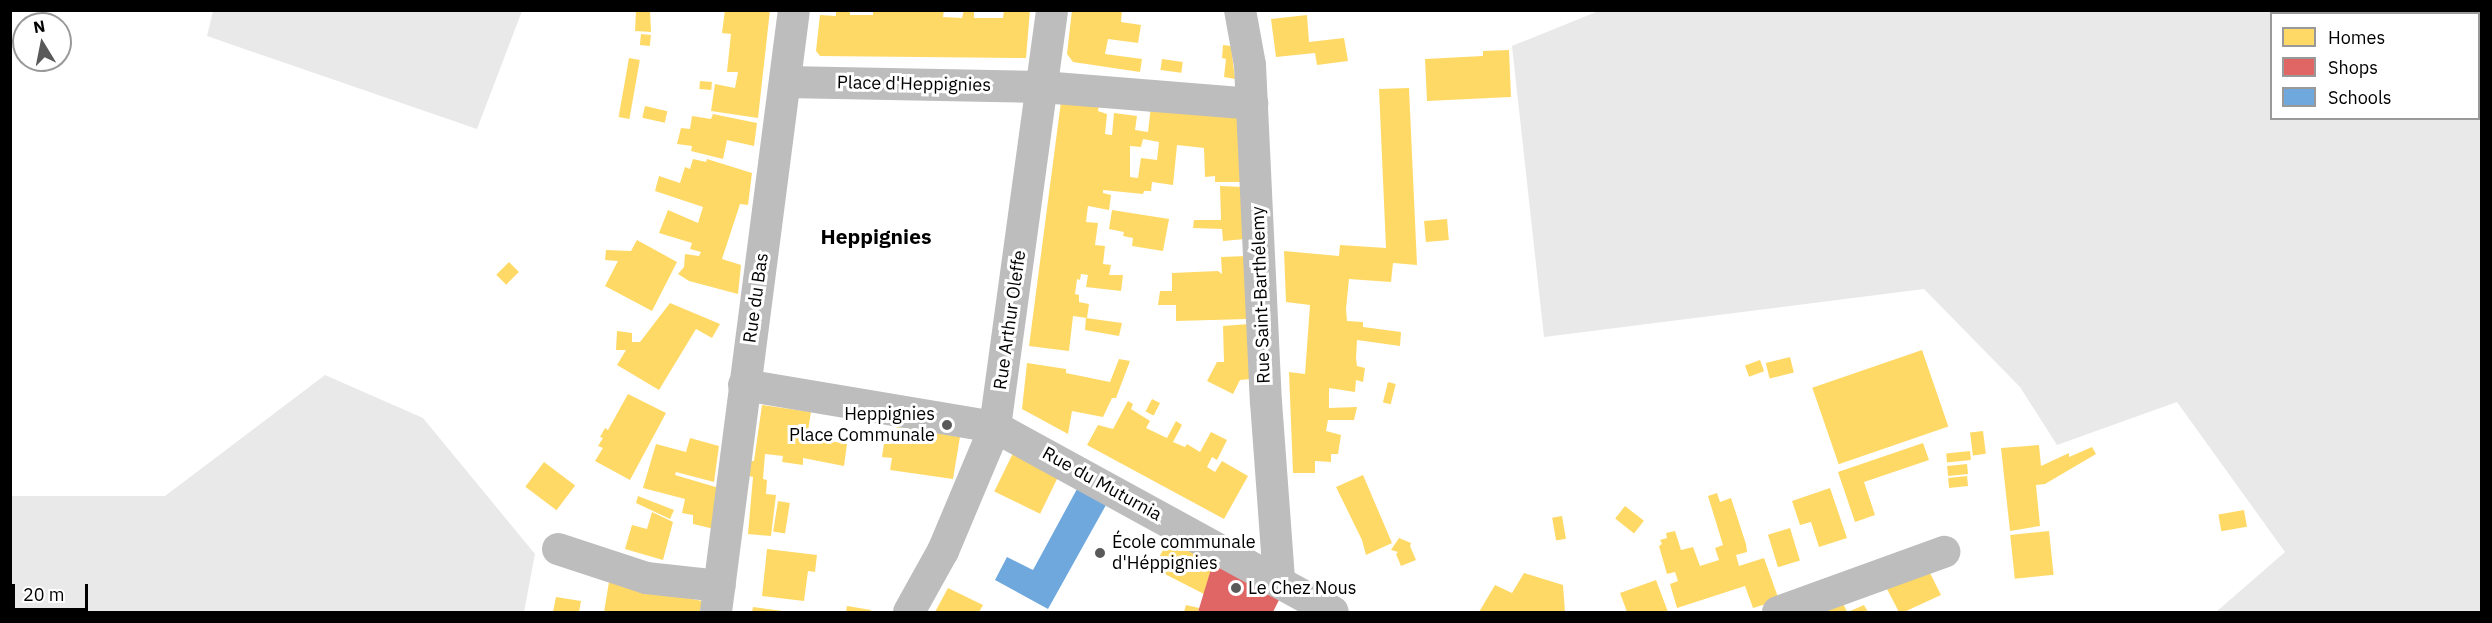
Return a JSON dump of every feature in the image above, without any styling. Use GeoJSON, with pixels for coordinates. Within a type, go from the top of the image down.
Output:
{"type":"FeatureCollection","features":[{"type":"Feature","properties":{"kind":"street","name":"Rue du Bas"},"geometry":{"type":"LineString","coordinates":[[558,549],[718,599],[794,10]]}},
{"type":"Feature","properties":{"kind":"street","name":"Rue Arthur Oleffe"},"geometry":{"type":"LineString","coordinates":[[909,612],[943,551],[996,427],[1052,10]]}},
{"type":"Feature","properties":{"kind":"street","name":"Rue Saint-Barthélemy"},"geometry":{"type":"LineString","coordinates":[[1240,10],[1250,65],[1266,402],[1279,580]]}},
{"type":"Feature","properties":{"kind":"street","name":"Place d'Heppignies"},"geometry":{"type":"LineString","coordinates":[[785,82],[1042,87],[1252,104]]}},
{"type":"Feature","properties":{"kind":"street"},"geometry":{"type":"LineString","coordinates":[[744,385],[996,427]]}},
{"type":"Feature","properties":{"kind":"street","name":"Rue du Muturnia"},"geometry":{"type":"LineString","coordinates":[[996,427],[1279,580],[1333,612]]}},
{"type":"Feature","properties":{"kind":"street"},"geometry":{"type":"LineString","coordinates":[[1778,612],[1944,552]]}},
{"type":"Feature","properties":{"kind":"shaded area"},"geometry":{"type":"Polygon","coordinates":[[[213,10],[522,11],[477,129],[207,36],[213,10]]]}},
{"type":"Feature","properties":{"kind":"shaded area"},"geometry":{"type":"Polygon","coordinates":[[[1601,10],[2481,11],[2481,612],[2216,612],[2285,552],[2177,402],[2057,445],[2020,387],[1924,289],[1544,337],[1512,46],[1601,10]]]}},
{"type":"Feature","properties":{"kind":"shaded area"},"geometry":{"type":"Polygon","coordinates":[[[325,375],[423,418],[535,554],[524,612],[11,612],[11,496],[165,496],[325,375]]]}},
{"type":"Feature","properties":{"kind":"building: Homes"},"geometry":{"type":"Polygon","coordinates":[[[636,10],[650,10],[651,32],[635,31],[636,10]]]}},
{"type":"Feature","properties":{"kind":"building: Homes"},"geometry":{"type":"Polygon","coordinates":[[[725,10],[770,10],[758,118],[711,111],[715,84],[735,88],[738,72],[727,72],[731,34],[722,33],[725,10]]]}},
{"type":"Feature","properties":{"kind":"building: Homes"},"geometry":{"type":"Polygon","coordinates":[[[836,10],[850,10],[850,15],[873,15],[873,10],[944,10],[943,17],[962,18],[964,10],[974,10],[974,18],[1003,18],[1004,10],[1030,10],[1026,58],[820,56],[816,51],[820,15],[836,16],[836,10]]]}},
{"type":"Feature","properties":{"kind":"building: Homes"},"geometry":{"type":"Polygon","coordinates":[[[1072,10],[1122,10],[1121,22],[1141,25],[1138,43],[1108,39],[1105,54],[1142,59],[1140,72],[1073,62],[1067,54],[1072,10]]]}},
{"type":"Feature","properties":{"kind":"building: Homes"},"geometry":{"type":"Polygon","coordinates":[[[1307,15],[1309,42],[1344,38],[1348,61],[1317,65],[1315,53],[1276,57],[1271,19],[1307,15]]]}},
{"type":"Feature","properties":{"kind":"building: Homes"},"geometry":{"type":"Polygon","coordinates":[[[641,34],[651,35],[650,46],[640,45],[641,34]]]}},
{"type":"Feature","properties":{"kind":"building: Homes"},"geometry":{"type":"Polygon","coordinates":[[[1223,45],[1231,46],[1235,79],[1224,77],[1226,59],[1222,58],[1223,45]]]}},
{"type":"Feature","properties":{"kind":"building: Homes"},"geometry":{"type":"Polygon","coordinates":[[[1509,50],[1511,97],[1427,101],[1425,59],[1483,56],[1483,51],[1509,50]]]}},
{"type":"Feature","properties":{"kind":"building: Homes"},"geometry":{"type":"Polygon","coordinates":[[[629,58],[640,60],[629,119],[619,117],[629,58]]]}},
{"type":"Feature","properties":{"kind":"building: Homes"},"geometry":{"type":"Polygon","coordinates":[[[1162,59],[1183,62],[1181,73],[1160,70],[1162,59]]]}},
{"type":"Feature","properties":{"kind":"building: Homes"},"geometry":{"type":"Polygon","coordinates":[[[700,81],[712,82],[711,90],[699,89],[700,81]]]}},
{"type":"Feature","properties":{"kind":"building: Homes"},"geometry":{"type":"Polygon","coordinates":[[[1409,88],[1417,265],[1393,263],[1391,282],[1349,279],[1346,309],[1347,321],[1363,322],[1363,327],[1401,332],[1400,346],[1357,340],[1357,366],[1365,368],[1363,382],[1356,380],[1355,392],[1329,388],[1329,408],[1357,407],[1354,420],[1328,420],[1326,431],[1341,435],[1338,454],[1331,454],[1331,462],[1315,461],[1315,473],[1293,473],[1289,372],[1305,374],[1310,305],[1286,302],[1284,251],[1339,256],[1340,245],[1386,248],[1379,89],[1409,88]]]}},
{"type":"Feature","properties":{"kind":"building: Homes"},"geometry":{"type":"Polygon","coordinates":[[[1062,94],[1100,99],[1098,111],[1107,114],[1105,134],[1112,135],[1114,113],[1137,116],[1135,130],[1148,132],[1151,106],[1243,115],[1243,182],[1215,182],[1215,176],[1205,177],[1204,148],[1177,145],[1173,185],[1152,182],[1151,191],[1144,191],[1143,194],[1103,190],[1103,193],[1111,195],[1109,210],[1088,206],[1086,222],[1098,223],[1095,245],[1105,246],[1103,264],[1111,265],[1109,275],[1123,275],[1121,291],[1086,287],[1088,275],[1081,274],[1080,280],[1077,279],[1075,294],[1079,295],[1079,302],[1089,304],[1087,318],[1073,316],[1069,351],[1029,346],[1062,94]],[[1143,139],[1141,147],[1130,146],[1130,177],[1138,178],[1141,158],[1157,160],[1159,142],[1143,139]]]}},
{"type":"Feature","properties":{"kind":"building: Homes"},"geometry":{"type":"Polygon","coordinates":[[[645,106],[667,111],[665,123],[642,118],[645,106]]]}},
{"type":"Feature","properties":{"kind":"building: Homes"},"geometry":{"type":"Polygon","coordinates":[[[713,114],[757,123],[754,146],[727,140],[723,159],[691,151],[692,146],[677,144],[681,128],[690,129],[692,116],[711,119],[713,114]]]}},
{"type":"Feature","properties":{"kind":"building: Homes"},"geometry":{"type":"Polygon","coordinates":[[[693,159],[706,162],[707,159],[752,173],[748,205],[740,204],[722,259],[741,265],[738,294],[689,281],[678,274],[684,267],[685,254],[699,256],[701,252],[690,249],[692,243],[659,233],[668,210],[698,223],[703,207],[655,191],[659,176],[680,183],[685,167],[690,169],[693,159]]]}},
{"type":"Feature","properties":{"kind":"building: Homes"},"geometry":{"type":"Polygon","coordinates":[[[1220,186],[1243,187],[1245,239],[1223,241],[1222,229],[1193,228],[1194,220],[1221,220],[1220,186]]]}},
{"type":"Feature","properties":{"kind":"building: Homes"},"geometry":{"type":"Polygon","coordinates":[[[1112,210],[1169,219],[1163,251],[1132,246],[1133,238],[1123,236],[1124,232],[1109,229],[1112,210]]]}},
{"type":"Feature","properties":{"kind":"building: Homes"},"geometry":{"type":"Polygon","coordinates":[[[1447,219],[1449,240],[1426,242],[1424,221],[1447,219]]]}},
{"type":"Feature","properties":{"kind":"building: Homes"},"geometry":{"type":"Polygon","coordinates":[[[637,240],[677,262],[652,311],[605,286],[618,261],[605,260],[606,250],[631,251],[637,240]]]}},
{"type":"Feature","properties":{"kind":"building: Homes"},"geometry":{"type":"Polygon","coordinates":[[[1246,256],[1247,319],[1176,321],[1176,305],[1158,305],[1160,291],[1172,291],[1172,273],[1218,271],[1222,274],[1221,257],[1246,256]]]}},
{"type":"Feature","properties":{"kind":"building: Homes"},"geometry":{"type":"Polygon","coordinates":[[[509,262],[519,272],[506,285],[496,275],[509,262]]]}},
{"type":"Feature","properties":{"kind":"building: Homes"},"geometry":{"type":"Polygon","coordinates":[[[670,303],[720,324],[712,338],[696,329],[659,390],[617,365],[626,350],[616,350],[617,331],[632,333],[632,342],[640,342],[670,303]]]}},
{"type":"Feature","properties":{"kind":"building: Homes"},"geometry":{"type":"Polygon","coordinates":[[[1086,318],[1122,323],[1119,336],[1085,330],[1086,318]]]}},
{"type":"Feature","properties":{"kind":"building: Homes"},"geometry":{"type":"Polygon","coordinates":[[[1249,324],[1251,379],[1240,380],[1233,394],[1207,381],[1217,362],[1224,362],[1223,326],[1249,324]]]}},
{"type":"Feature","properties":{"kind":"building: Homes"},"geometry":{"type":"Polygon","coordinates":[[[1922,350],[1948,427],[1839,464],[1812,388],[1922,350]]]}},
{"type":"Feature","properties":{"kind":"building: Homes"},"geometry":{"type":"Polygon","coordinates":[[[1790,357],[1794,373],[1770,379],[1766,363],[1790,357]]]}},
{"type":"Feature","properties":{"kind":"building: Homes"},"geometry":{"type":"Polygon","coordinates":[[[1119,359],[1130,361],[1116,398],[1112,398],[1103,417],[1072,411],[1068,434],[1022,409],[1027,363],[1066,369],[1066,373],[1110,382],[1119,359]]]}},
{"type":"Feature","properties":{"kind":"building: Homes"},"geometry":{"type":"Polygon","coordinates":[[[1760,360],[1764,371],[1749,377],[1745,365],[1760,360]]]}},
{"type":"Feature","properties":{"kind":"building: Homes"},"geometry":{"type":"Polygon","coordinates":[[[1388,382],[1396,384],[1391,404],[1383,402],[1388,382]]]}},
{"type":"Feature","properties":{"kind":"building: Homes"},"geometry":{"type":"Polygon","coordinates":[[[628,394],[666,413],[630,480],[595,461],[603,448],[598,446],[603,438],[600,437],[605,428],[608,430],[628,394]]]}},
{"type":"Feature","properties":{"kind":"building: Homes"},"geometry":{"type":"Polygon","coordinates":[[[1152,399],[1160,403],[1154,416],[1146,411],[1152,399]]]}},
{"type":"Feature","properties":{"kind":"building: Homes"},"geometry":{"type":"Polygon","coordinates":[[[1128,401],[1133,404],[1131,409],[1150,421],[1146,428],[1167,438],[1176,421],[1182,425],[1173,442],[1185,447],[1187,444],[1200,452],[1211,432],[1227,440],[1217,460],[1212,457],[1207,467],[1215,472],[1222,461],[1248,476],[1224,519],[1087,445],[1098,425],[1113,429],[1128,401]]]}},
{"type":"Feature","properties":{"kind":"building: Homes"},"geometry":{"type":"Polygon","coordinates":[[[762,405],[811,412],[807,437],[847,444],[844,466],[803,458],[803,465],[782,462],[783,456],[765,454],[763,479],[767,480],[766,494],[776,495],[771,536],[748,534],[753,477],[749,476],[750,461],[754,461],[762,405]]]}},
{"type":"Feature","properties":{"kind":"building: Homes"},"geometry":{"type":"Polygon","coordinates":[[[897,427],[960,437],[953,479],[890,470],[892,458],[882,457],[886,430],[896,432],[897,427]]]}},
{"type":"Feature","properties":{"kind":"building: Homes"},"geometry":{"type":"Polygon","coordinates":[[[1983,431],[1986,454],[1973,455],[1970,433],[1983,431]]]}},
{"type":"Feature","properties":{"kind":"building: Homes"},"geometry":{"type":"Polygon","coordinates":[[[690,438],[719,446],[714,482],[676,472],[675,475],[719,488],[714,529],[693,524],[693,515],[682,513],[685,499],[643,488],[656,444],[686,452],[690,438]]]}},
{"type":"Feature","properties":{"kind":"building: Homes"},"geometry":{"type":"Polygon","coordinates":[[[1923,443],[1929,460],[1864,482],[1875,515],[1855,522],[1838,472],[1923,443]]]}},
{"type":"Feature","properties":{"kind":"building: Homes"},"geometry":{"type":"Polygon","coordinates":[[[2039,445],[2041,466],[2069,453],[2069,457],[2092,447],[2096,454],[2045,484],[2036,485],[2040,526],[2010,531],[2001,448],[2039,445]]]}},
{"type":"Feature","properties":{"kind":"building: Homes"},"geometry":{"type":"Polygon","coordinates":[[[1014,451],[1060,473],[1040,514],[994,491],[1014,451]]]}},
{"type":"Feature","properties":{"kind":"building: Homes"},"geometry":{"type":"Polygon","coordinates":[[[1970,451],[1971,460],[1947,462],[1946,454],[1970,451]]]}},
{"type":"Feature","properties":{"kind":"building: Homes"},"geometry":{"type":"Polygon","coordinates":[[[544,462],[575,485],[556,510],[525,487],[544,462]]]}},
{"type":"Feature","properties":{"kind":"building: Homes"},"geometry":{"type":"Polygon","coordinates":[[[1967,464],[1968,474],[1948,476],[1947,466],[1967,464]]]}},
{"type":"Feature","properties":{"kind":"building: Homes"},"geometry":{"type":"Polygon","coordinates":[[[1363,475],[1392,543],[1366,555],[1362,540],[1336,487],[1363,475]]]}},
{"type":"Feature","properties":{"kind":"building: Homes"},"geometry":{"type":"Polygon","coordinates":[[[1967,476],[1968,486],[1949,488],[1948,478],[1967,476]]]}},
{"type":"Feature","properties":{"kind":"building: Homes"},"geometry":{"type":"Polygon","coordinates":[[[1830,488],[1847,538],[1819,547],[1811,522],[1800,525],[1792,501],[1830,488]]]}},
{"type":"Feature","properties":{"kind":"building: Homes"},"geometry":{"type":"Polygon","coordinates":[[[1717,493],[1720,502],[1731,498],[1746,544],[1747,552],[1736,555],[1739,566],[1764,558],[1779,600],[1753,608],[1745,586],[1677,608],[1670,584],[1678,581],[1675,572],[1667,574],[1659,546],[1662,544],[1660,540],[1667,538],[1666,533],[1675,531],[1681,550],[1693,547],[1700,566],[1719,560],[1715,548],[1723,545],[1708,496],[1717,493]]]}},
{"type":"Feature","properties":{"kind":"building: Homes"},"geometry":{"type":"Polygon","coordinates":[[[638,496],[674,510],[670,519],[636,503],[638,496]]]}},
{"type":"Feature","properties":{"kind":"building: Homes"},"geometry":{"type":"Polygon","coordinates":[[[778,501],[790,503],[785,533],[773,532],[778,501]]]}},
{"type":"Feature","properties":{"kind":"building: Homes"},"geometry":{"type":"Polygon","coordinates":[[[1625,506],[1644,521],[1634,533],[1615,519],[1625,506]]]}},
{"type":"Feature","properties":{"kind":"building: Homes"},"geometry":{"type":"Polygon","coordinates":[[[2244,510],[2247,527],[2221,531],[2218,515],[2244,510]]]}},
{"type":"Feature","properties":{"kind":"building: Homes"},"geometry":{"type":"Polygon","coordinates":[[[652,512],[673,522],[663,560],[625,549],[632,525],[647,529],[652,512]]]}},
{"type":"Feature","properties":{"kind":"building: Homes"},"geometry":{"type":"Polygon","coordinates":[[[1562,516],[1566,539],[1556,540],[1552,518],[1562,516]]]}},
{"type":"Feature","properties":{"kind":"building: Homes"},"geometry":{"type":"Polygon","coordinates":[[[1790,528],[1800,561],[1778,567],[1768,535],[1790,528]]]}},
{"type":"Feature","properties":{"kind":"building: Homes"},"geometry":{"type":"Polygon","coordinates":[[[2049,531],[2054,575],[2015,579],[2010,535],[2049,531]]]}},
{"type":"Feature","properties":{"kind":"building: Homes"},"geometry":{"type":"Polygon","coordinates":[[[1171,536],[1214,559],[1204,594],[1153,568],[1171,536]]]}},
{"type":"Feature","properties":{"kind":"building: Homes"},"geometry":{"type":"Polygon","coordinates":[[[1399,538],[1411,543],[1410,546],[1416,560],[1401,566],[1396,554],[1398,552],[1391,550],[1399,538]]]}},
{"type":"Feature","properties":{"kind":"building: Homes"},"geometry":{"type":"Polygon","coordinates":[[[767,549],[817,555],[815,572],[808,571],[804,601],[762,596],[767,549]]]}},
{"type":"Feature","properties":{"kind":"building: Homes"},"geometry":{"type":"Polygon","coordinates":[[[1928,569],[1941,595],[1904,612],[1899,612],[1887,589],[1928,569]]]}},
{"type":"Feature","properties":{"kind":"building: Homes"},"geometry":{"type":"Polygon","coordinates":[[[1524,573],[1563,585],[1565,612],[1479,612],[1495,585],[1512,593],[1524,573]]]}},
{"type":"Feature","properties":{"kind":"building: Homes"},"geometry":{"type":"Polygon","coordinates":[[[1656,580],[1668,612],[1627,612],[1620,593],[1656,580]]]}},
{"type":"Feature","properties":{"kind":"building: Homes"},"geometry":{"type":"Polygon","coordinates":[[[609,582],[702,601],[700,612],[604,612],[609,582]]]}},
{"type":"Feature","properties":{"kind":"building: Homes"},"geometry":{"type":"Polygon","coordinates":[[[948,588],[983,605],[979,612],[935,612],[948,588]]]}},
{"type":"Feature","properties":{"kind":"building: Homes"},"geometry":{"type":"Polygon","coordinates":[[[556,597],[581,601],[579,612],[553,612],[556,597]]]}},
{"type":"Feature","properties":{"kind":"building: Homes"},"geometry":{"type":"Polygon","coordinates":[[[1843,603],[1847,612],[1824,612],[1843,603]]]}},
{"type":"Feature","properties":{"kind":"building: Homes"},"geometry":{"type":"Polygon","coordinates":[[[1186,605],[1199,608],[1198,612],[1184,612],[1186,605]]]}},
{"type":"Feature","properties":{"kind":"building: Homes"},"geometry":{"type":"Polygon","coordinates":[[[1864,605],[1868,612],[1848,612],[1864,605]]]}},
{"type":"Feature","properties":{"kind":"building: Homes"},"geometry":{"type":"Polygon","coordinates":[[[847,606],[871,610],[870,612],[846,612],[847,606]]]}},
{"type":"Feature","properties":{"kind":"building: Homes"},"geometry":{"type":"Polygon","coordinates":[[[753,607],[782,611],[782,612],[752,612],[753,607]]]}},
{"type":"Feature","properties":{"kind":"building: Shops","name":"Le Chez Nous"},"geometry":{"type":"Polygon","coordinates":[[[1214,559],[1281,596],[1273,612],[1198,612],[1214,559]]]}},
{"type":"Feature","properties":{"kind":"building: Schools"},"geometry":{"type":"Polygon","coordinates":[[[1077,489],[1106,505],[1048,609],[995,580],[1007,557],[1033,570],[1077,489]]]}},
{"type":"Feature","properties":{"kind":"place","name":"Heppignies Place Communale"},"geometry":{"type":"Point","coordinates":[947,425]}},
{"type":"Feature","properties":{"kind":"place","name":"École communale d'Héppignies"},"geometry":{"type":"Point","coordinates":[1100,553]}},
{"type":"Feature","properties":{"kind":"place","name":"Le Chez Nous"},"geometry":{"type":"Point","coordinates":[1236,588]}},
{"type":"Feature","properties":{"kind":"district","name":"Heppignies"},"geometry":{"type":"Point","coordinates":[876,236]}}]}
